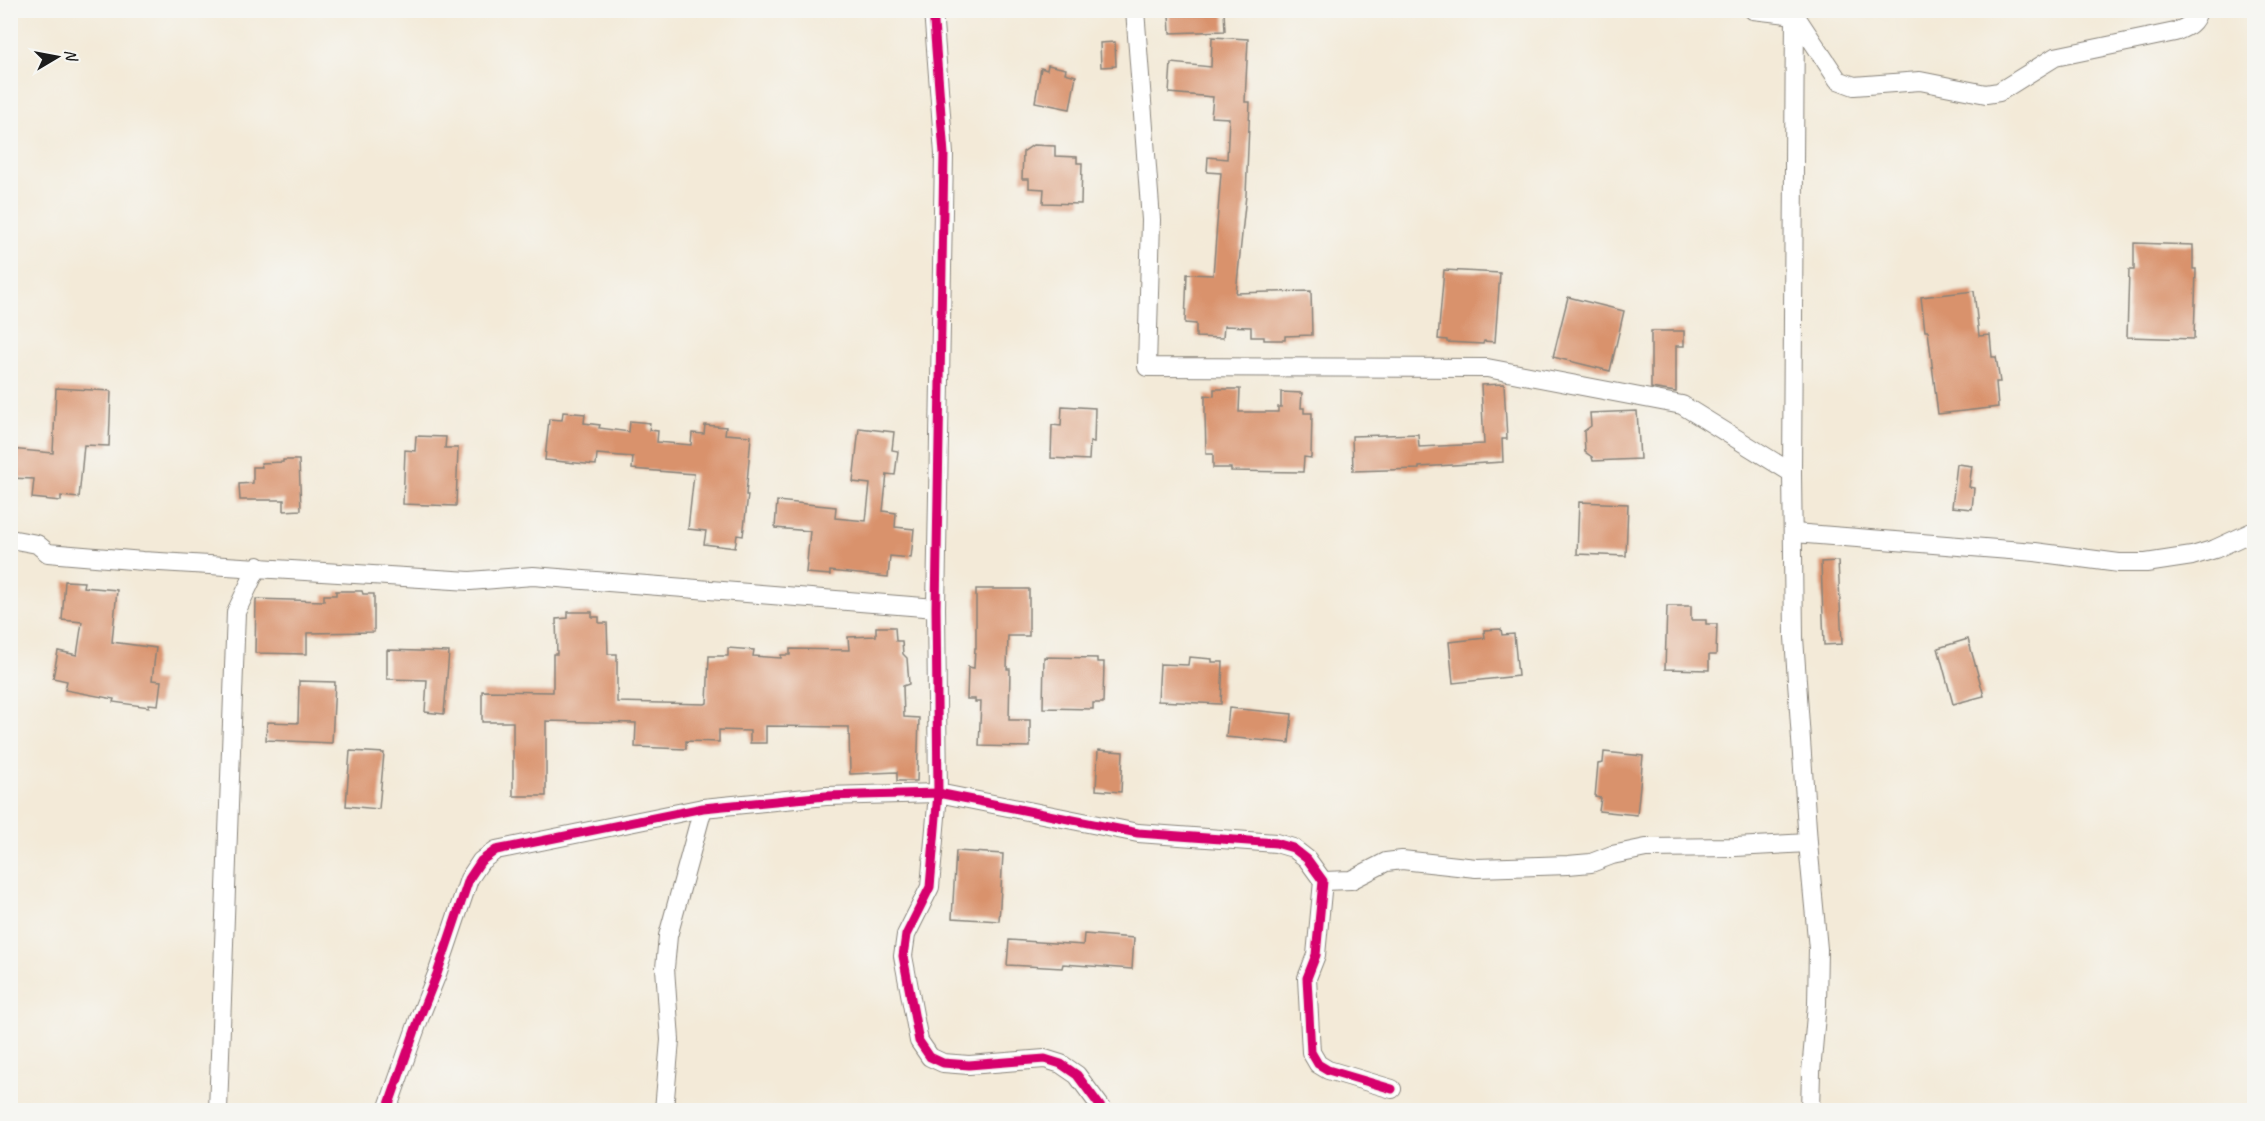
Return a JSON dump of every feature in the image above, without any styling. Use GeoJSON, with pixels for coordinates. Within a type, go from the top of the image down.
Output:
{"type":"FeatureCollection","features":[{"type":"Feature","properties":{"kind":"street"},"geometry":{"type":"LineString","coordinates":[[933,10],[944,153],[936,608],[939,793],[930,887],[906,935],[903,956],[919,1041],[930,1057],[943,1063],[969,1065],[1045,1059],[1061,1064],[1077,1075],[1104,1110]]}},
{"type":"Feature","properties":{"kind":"street"},"geometry":{"type":"LineString","coordinates":[[1135,10],[1151,220],[1147,367],[1487,368],[1682,405],[1792,472]]}},
{"type":"Feature","properties":{"kind":"street"},"geometry":{"type":"LineString","coordinates":[[1753,10],[1795,13]]}},
{"type":"Feature","properties":{"kind":"street"},"geometry":{"type":"LineString","coordinates":[[1795,13],[1838,80],[1854,86],[1920,81],[1986,94],[1999,92],[2055,57],[2175,32],[2188,27],[2196,19],[2198,10]]}},
{"type":"Feature","properties":{"kind":"street"},"geometry":{"type":"LineString","coordinates":[[1795,13],[1792,472],[1794,637],[1808,843],[1818,949],[1817,1004],[1810,1072],[1810,1110]]}},
{"type":"Feature","properties":{"kind":"street"},"geometry":{"type":"LineString","coordinates":[[1794,533],[2035,552],[2119,563],[2146,564],[2192,556],[2215,549],[2254,531]]}},
{"type":"Feature","properties":{"kind":"street"},"geometry":{"type":"LineString","coordinates":[[10,539],[37,544],[48,553],[143,561],[258,566],[470,581],[533,576],[936,608]]}},
{"type":"Feature","properties":{"kind":"street"},"geometry":{"type":"LineString","coordinates":[[218,1110],[236,612],[258,566]]}},
{"type":"Feature","properties":{"kind":"street"},"geometry":{"type":"LineString","coordinates":[[387,1110],[469,879],[481,861],[495,850],[703,808],[826,796],[939,793],[1138,833],[1276,843],[1293,848],[1307,859],[1323,881],[1316,955],[1307,978],[1311,1052],[1318,1064],[1328,1070],[1392,1089]]}},
{"type":"Feature","properties":{"kind":"street"},"geometry":{"type":"LineString","coordinates":[[664,1110],[670,1040],[665,968],[668,936],[703,808]]}},
{"type":"Feature","properties":{"kind":"street"},"geometry":{"type":"LineString","coordinates":[[1323,881],[1351,880],[1386,862],[1394,861],[1476,868],[1568,865],[1591,863],[1612,855],[1646,848],[1735,848],[1808,843]]}},
{"type":"Feature","properties":{"kind":"building"},"geometry":{"type":"Polygon","coordinates":[[[1224,12],[1225,31],[1170,33],[1169,14],[1224,12]]]}},
{"type":"Feature","properties":{"kind":"building"},"geometry":{"type":"Polygon","coordinates":[[[1212,37],[1248,39],[1245,102],[1250,102],[1246,195],[1236,293],[1311,291],[1312,335],[1285,336],[1285,340],[1264,340],[1264,337],[1251,337],[1251,327],[1224,326],[1223,338],[1196,337],[1196,324],[1185,323],[1187,274],[1213,275],[1221,173],[1207,172],[1208,157],[1227,159],[1229,118],[1211,117],[1213,97],[1169,93],[1171,63],[1211,67],[1212,37]]]}},
{"type":"Feature","properties":{"kind":"building"},"geometry":{"type":"Polygon","coordinates":[[[1115,42],[1116,66],[1101,67],[1100,43],[1115,42]]]}},
{"type":"Feature","properties":{"kind":"building"},"geometry":{"type":"Polygon","coordinates":[[[1048,65],[1066,69],[1065,73],[1076,76],[1070,109],[1035,102],[1041,68],[1047,70],[1048,65]]]}},
{"type":"Feature","properties":{"kind":"building"},"geometry":{"type":"Polygon","coordinates":[[[1033,145],[1055,146],[1055,156],[1077,157],[1077,163],[1082,163],[1081,204],[1043,203],[1044,189],[1029,188],[1029,179],[1022,179],[1023,152],[1033,145]]]}},
{"type":"Feature","properties":{"kind":"building"},"geometry":{"type":"Polygon","coordinates":[[[2134,243],[2193,245],[2193,269],[2196,269],[2194,339],[2127,337],[2129,270],[2134,270],[2134,243]]]}},
{"type":"Feature","properties":{"kind":"building"},"geometry":{"type":"Polygon","coordinates":[[[1444,270],[1500,273],[1495,342],[1484,341],[1483,344],[1447,342],[1447,340],[1438,339],[1444,270]]]}},
{"type":"Feature","properties":{"kind":"building"},"geometry":{"type":"Polygon","coordinates":[[[1974,291],[1979,336],[1990,335],[1992,357],[1996,357],[2000,382],[1996,382],[1998,407],[1938,414],[1928,331],[1925,331],[1921,297],[1974,291]]]}},
{"type":"Feature","properties":{"kind":"building"},"geometry":{"type":"Polygon","coordinates":[[[1568,297],[1624,311],[1610,371],[1553,357],[1568,297]]]}},
{"type":"Feature","properties":{"kind":"building"},"geometry":{"type":"Polygon","coordinates":[[[1651,331],[1684,331],[1684,346],[1676,346],[1676,392],[1651,388],[1651,331]]]}},
{"type":"Feature","properties":{"kind":"building"},"geometry":{"type":"Polygon","coordinates":[[[1504,384],[1507,439],[1502,439],[1503,462],[1419,467],[1419,469],[1353,471],[1352,436],[1418,434],[1419,447],[1484,444],[1481,385],[1504,384]]]}},
{"type":"Feature","properties":{"kind":"building"},"geometry":{"type":"Polygon","coordinates":[[[56,388],[111,391],[109,446],[84,445],[79,498],[61,496],[61,501],[32,498],[34,479],[10,478],[10,449],[53,453],[56,388]]]}},
{"type":"Feature","properties":{"kind":"building"},"geometry":{"type":"Polygon","coordinates":[[[1214,389],[1240,389],[1239,412],[1278,412],[1278,407],[1281,407],[1281,392],[1302,393],[1301,408],[1304,408],[1304,413],[1312,413],[1311,458],[1304,457],[1303,472],[1231,471],[1231,468],[1213,468],[1213,454],[1206,454],[1205,395],[1214,396],[1214,389]]]}},
{"type":"Feature","properties":{"kind":"building"},"geometry":{"type":"Polygon","coordinates":[[[1062,406],[1095,408],[1094,443],[1090,442],[1089,460],[1051,458],[1052,425],[1061,426],[1062,406]]]}},
{"type":"Feature","properties":{"kind":"building"},"geometry":{"type":"Polygon","coordinates":[[[1637,411],[1640,459],[1593,461],[1592,457],[1585,452],[1584,431],[1591,426],[1590,413],[1637,411]]]}},
{"type":"Feature","properties":{"kind":"building"},"geometry":{"type":"Polygon","coordinates":[[[563,412],[585,414],[584,423],[600,425],[599,428],[629,432],[630,421],[650,423],[649,430],[658,431],[657,442],[691,445],[692,433],[704,434],[705,425],[726,427],[725,434],[751,436],[743,536],[737,535],[735,548],[704,544],[706,531],[688,529],[694,474],[632,469],[633,457],[597,454],[596,465],[545,460],[549,419],[562,420],[563,412]]]}},
{"type":"Feature","properties":{"kind":"building"},"geometry":{"type":"Polygon","coordinates":[[[859,428],[894,432],[892,450],[898,451],[895,475],[887,474],[883,511],[896,513],[895,527],[914,529],[911,558],[890,556],[888,577],[830,571],[830,575],[806,573],[810,531],[775,528],[777,501],[836,507],[835,518],[866,521],[870,484],[853,482],[859,428]]]}},
{"type":"Feature","properties":{"kind":"building"},"geometry":{"type":"Polygon","coordinates":[[[416,436],[446,437],[445,448],[458,448],[456,506],[403,504],[405,450],[415,451],[416,436]]]}},
{"type":"Feature","properties":{"kind":"building"},"geometry":{"type":"Polygon","coordinates":[[[283,460],[299,460],[301,510],[284,511],[284,500],[240,500],[239,484],[253,483],[253,467],[262,467],[261,463],[283,462],[283,460]]]}},
{"type":"Feature","properties":{"kind":"building"},"geometry":{"type":"Polygon","coordinates":[[[1957,464],[1972,466],[1969,487],[1974,488],[1972,509],[1952,507],[1957,464]]]}},
{"type":"Feature","properties":{"kind":"building"},"geometry":{"type":"Polygon","coordinates":[[[1579,502],[1628,504],[1626,556],[1577,554],[1579,502]]]}},
{"type":"Feature","properties":{"kind":"building"},"geometry":{"type":"Polygon","coordinates":[[[1838,561],[1842,644],[1824,645],[1821,562],[1838,561]]]}},
{"type":"Feature","properties":{"kind":"building"},"geometry":{"type":"Polygon","coordinates":[[[65,581],[84,582],[83,587],[117,590],[112,642],[156,648],[152,680],[161,681],[158,705],[149,704],[149,707],[113,702],[114,699],[65,690],[67,681],[53,678],[58,651],[77,655],[82,622],[62,620],[65,581]]]}},
{"type":"Feature","properties":{"kind":"building"},"geometry":{"type":"Polygon","coordinates":[[[976,589],[1029,589],[1029,636],[1008,636],[1007,669],[1010,669],[1009,720],[1030,720],[1030,747],[979,746],[981,702],[967,699],[968,667],[974,668],[976,648],[976,589]]]}},
{"type":"Feature","properties":{"kind":"building"},"geometry":{"type":"Polygon","coordinates":[[[336,591],[362,591],[363,594],[374,594],[374,632],[307,633],[307,654],[255,653],[256,599],[324,601],[324,595],[336,595],[336,591]]]}},
{"type":"Feature","properties":{"kind":"building"},"geometry":{"type":"Polygon","coordinates":[[[1667,606],[1691,606],[1691,620],[1706,620],[1706,624],[1717,624],[1716,655],[1709,655],[1709,670],[1665,669],[1667,606]]]}},
{"type":"Feature","properties":{"kind":"building"},"geometry":{"type":"Polygon","coordinates":[[[568,612],[592,612],[592,617],[599,617],[599,623],[607,623],[608,654],[617,654],[617,702],[705,704],[707,703],[709,656],[728,656],[728,648],[754,650],[753,656],[781,658],[781,655],[790,655],[790,649],[849,650],[848,637],[876,636],[876,627],[895,627],[896,641],[902,641],[903,654],[907,658],[909,684],[903,686],[904,717],[919,718],[917,781],[897,781],[897,772],[850,774],[849,727],[766,726],[766,743],[750,743],[750,731],[719,730],[719,742],[686,741],[686,749],[635,747],[636,723],[546,721],[546,796],[513,796],[513,722],[482,722],[482,691],[553,692],[553,654],[557,654],[556,619],[568,618],[568,612]]]}},
{"type":"Feature","properties":{"kind":"building"},"geometry":{"type":"Polygon","coordinates":[[[1501,629],[1502,635],[1514,634],[1518,676],[1453,683],[1449,642],[1485,638],[1484,630],[1501,629]]]}},
{"type":"Feature","properties":{"kind":"building"},"geometry":{"type":"Polygon","coordinates":[[[1968,639],[1984,696],[1953,704],[1938,648],[1968,639]]]}},
{"type":"Feature","properties":{"kind":"building"},"geometry":{"type":"Polygon","coordinates":[[[387,650],[449,652],[444,714],[425,712],[427,680],[387,679],[387,650]]]}},
{"type":"Feature","properties":{"kind":"building"},"geometry":{"type":"Polygon","coordinates":[[[1044,657],[1097,658],[1097,662],[1104,662],[1103,703],[1093,703],[1093,709],[1043,708],[1044,657]]]}},
{"type":"Feature","properties":{"kind":"building"},"geometry":{"type":"Polygon","coordinates":[[[1189,657],[1223,662],[1221,704],[1158,701],[1160,664],[1188,665],[1189,657]]]}},
{"type":"Feature","properties":{"kind":"building"},"geometry":{"type":"Polygon","coordinates":[[[299,681],[335,682],[332,743],[266,740],[267,722],[298,723],[299,681]]]}},
{"type":"Feature","properties":{"kind":"building"},"geometry":{"type":"Polygon","coordinates":[[[1229,708],[1292,714],[1289,743],[1226,737],[1229,708]]]}},
{"type":"Feature","properties":{"kind":"building"},"geometry":{"type":"Polygon","coordinates":[[[1098,750],[1123,752],[1121,792],[1096,790],[1098,750]]]}},
{"type":"Feature","properties":{"kind":"building"},"geometry":{"type":"Polygon","coordinates":[[[350,751],[384,753],[379,809],[346,806],[350,751]]]}},
{"type":"Feature","properties":{"kind":"building"},"geometry":{"type":"Polygon","coordinates":[[[1604,752],[1643,756],[1637,815],[1599,811],[1601,798],[1595,797],[1598,764],[1603,763],[1604,752]]]}},
{"type":"Feature","properties":{"kind":"building"},"geometry":{"type":"Polygon","coordinates":[[[956,851],[1003,854],[999,921],[952,918],[956,851]]]}},
{"type":"Feature","properties":{"kind":"building"},"geometry":{"type":"Polygon","coordinates":[[[1084,934],[1134,938],[1132,969],[1063,964],[1062,968],[1007,965],[1009,940],[1083,945],[1084,934]]]}},
{"type":"Feature","properties":{"kind":"cycle path"},"geometry":{"type":"LineString","coordinates":[[933,10],[944,154],[936,608],[938,793],[930,887],[906,935],[903,956],[919,1041],[930,1057],[943,1063],[969,1065],[1045,1059],[1061,1064],[1077,1075],[1103,1110]]}},
{"type":"Feature","properties":{"kind":"cycle path"},"geometry":{"type":"LineString","coordinates":[[387,1110],[469,879],[481,861],[496,850],[703,808],[826,796],[938,793],[1138,833],[1276,843],[1293,848],[1307,859],[1323,881],[1316,955],[1307,978],[1311,1052],[1318,1064],[1328,1070],[1392,1089]]}}]}
